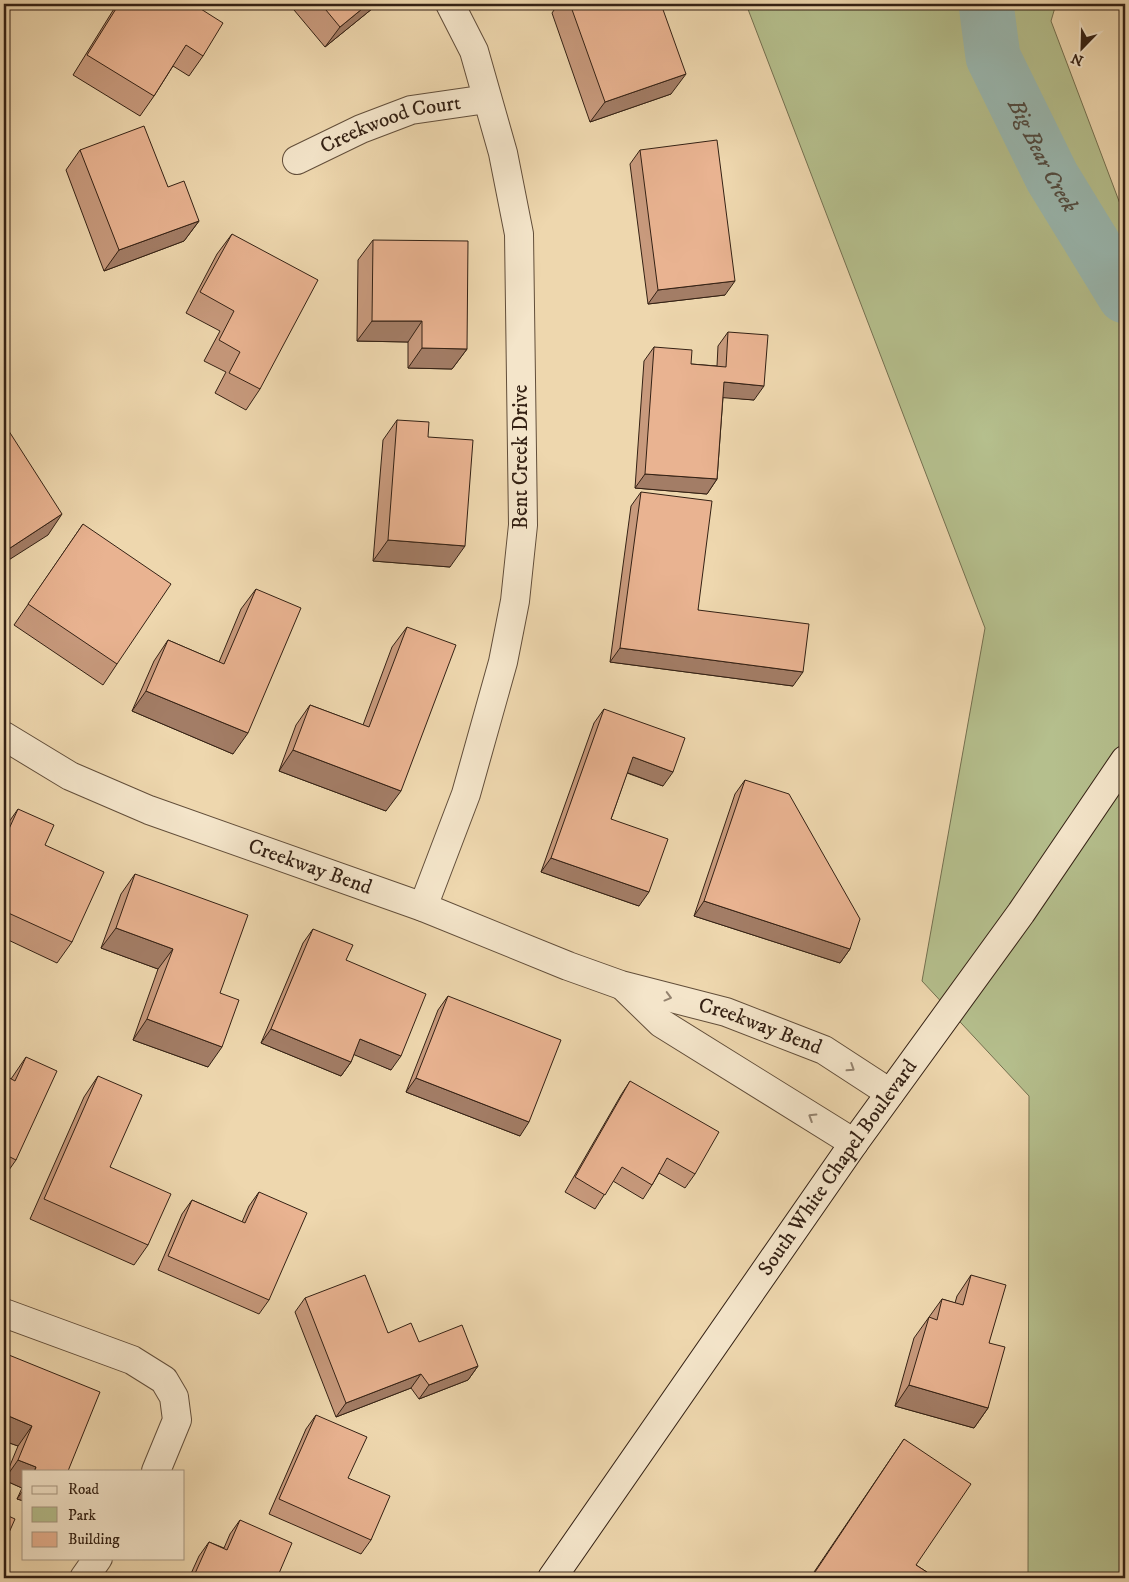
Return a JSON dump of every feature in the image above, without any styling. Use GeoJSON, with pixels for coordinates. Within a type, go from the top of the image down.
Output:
{"type":"FeatureCollection","features":[{"type":"Feature","properties":{"kind":"street","name":"Bent Creek Drive"},"geometry":{"type":"LineString","coordinates":[[423,907],[466,794],[503,662],[515,601],[523,525],[519,234],[503,153],[474,51],[450,4]]}},
{"type":"Feature","properties":{"kind":"street","name":"Creekwood Court"},"geometry":{"type":"LineString","coordinates":[[297,160],[361,129],[411,110],[487,99]]}},
{"type":"Feature","properties":{"kind":"street","name":"Creekway Bend"},"geometry":{"type":"LineString","coordinates":[[4,736],[70,776],[149,810],[423,907],[568,966],[621,985],[726,1012],[824,1050],[890,1093]]}},
{"type":"Feature","properties":{"kind":"street","name":"South White Chapel Boulevard"},"geometry":{"type":"LineString","coordinates":[[552,1578],[854,1143],[1021,913],[1125,760]]}},
{"type":"Feature","properties":{"kind":"street","name":"Creekway Bend"},"geometry":{"type":"LineString","coordinates":[[621,985],[661,1022],[854,1143]]}},
{"type":"Feature","properties":{"kind":"street"},"geometry":{"type":"LineString","coordinates":[[4,1313],[132,1360],[164,1380],[174,1397],[177,1420],[156,1470]]}},
{"type":"Feature","properties":{"kind":"street"},"geometry":{"type":"LineString","coordinates":[[84,1578],[97,1560]]}},
{"type":"Feature","properties":{"kind":"green space"},"geometry":{"type":"Polygon","coordinates":[[[746,4],[1056,4],[1051,21],[1125,217],[1125,1578],[1028,1578],[1029,1096],[922,981],[985,628],[746,4]]]}},
{"type":"Feature","properties":{"kind":"building"},"geometry":{"type":"Polygon","coordinates":[[[119,4],[193,4],[223,23],[203,56],[186,45],[154,96],[87,55],[119,4]]]}},
{"type":"Feature","properties":{"kind":"building"},"geometry":{"type":"Polygon","coordinates":[[[321,4],[368,4],[340,27],[321,4]]]}},
{"type":"Feature","properties":{"kind":"building"},"geometry":{"type":"Polygon","coordinates":[[[570,4],[661,4],[686,74],[605,102],[570,4]]]}},
{"type":"Feature","properties":{"kind":"building"},"geometry":{"type":"Polygon","coordinates":[[[144,126],[168,187],[184,181],[199,221],[119,250],[80,150],[144,126]]]}},
{"type":"Feature","properties":{"kind":"building"},"geometry":{"type":"Polygon","coordinates":[[[717,140],[735,281],[658,290],[640,150],[717,140]]]}},
{"type":"Feature","properties":{"kind":"building"},"geometry":{"type":"Polygon","coordinates":[[[232,234],[318,280],[260,389],[229,373],[240,352],[219,340],[234,311],[200,292],[232,234]]]}},
{"type":"Feature","properties":{"kind":"building"},"geometry":{"type":"Polygon","coordinates":[[[373,240],[468,241],[467,349],[422,348],[422,321],[372,321],[373,240]]]}},
{"type":"Feature","properties":{"kind":"building"},"geometry":{"type":"Polygon","coordinates":[[[728,332],[768,335],[764,386],[724,382],[717,479],[645,474],[654,347],[692,350],[691,364],[726,367],[728,332]]]}},
{"type":"Feature","properties":{"kind":"building"},"geometry":{"type":"Polygon","coordinates":[[[397,420],[429,422],[428,437],[473,440],[465,546],[388,540],[397,420]]]}},
{"type":"Feature","properties":{"kind":"building"},"geometry":{"type":"Polygon","coordinates":[[[4,425],[62,514],[4,552],[4,425]]]}},
{"type":"Feature","properties":{"kind":"building"},"geometry":{"type":"Polygon","coordinates":[[[641,492],[712,501],[698,610],[809,624],[803,672],[620,648],[641,492]]]}},
{"type":"Feature","properties":{"kind":"building"},"geometry":{"type":"Polygon","coordinates":[[[83,524],[171,584],[117,664],[28,604],[83,524]]]}},
{"type":"Feature","properties":{"kind":"building"},"geometry":{"type":"Polygon","coordinates":[[[256,589],[301,608],[248,733],[146,691],[168,640],[224,664],[256,589]]]}},
{"type":"Feature","properties":{"kind":"building"},"geometry":{"type":"Polygon","coordinates":[[[407,627],[456,645],[401,791],[293,750],[310,705],[369,727],[407,627]]]}},
{"type":"Feature","properties":{"kind":"building"},"geometry":{"type":"Polygon","coordinates":[[[604,709],[685,738],[673,772],[633,757],[611,819],[668,839],[649,892],[551,858],[604,709]]]}},
{"type":"Feature","properties":{"kind":"building"},"geometry":{"type":"Polygon","coordinates":[[[745,780],[789,794],[860,919],[850,949],[704,901],[745,780]]]}},
{"type":"Feature","properties":{"kind":"building"},"geometry":{"type":"Polygon","coordinates":[[[18,809],[54,825],[45,845],[104,872],[72,942],[4,911],[4,840],[18,809]]]}},
{"type":"Feature","properties":{"kind":"building"},"geometry":{"type":"Polygon","coordinates":[[[135,874],[248,915],[220,993],[239,1000],[222,1047],[147,1019],[173,949],[116,928],[135,874]]]}},
{"type":"Feature","properties":{"kind":"building"},"geometry":{"type":"Polygon","coordinates":[[[313,929],[353,945],[346,960],[426,994],[401,1056],[360,1039],[351,1062],[271,1029],[313,929]]]}},
{"type":"Feature","properties":{"kind":"building"},"geometry":{"type":"Polygon","coordinates":[[[448,996],[561,1040],[529,1122],[416,1078],[448,996]]]}},
{"type":"Feature","properties":{"kind":"building"},"geometry":{"type":"Polygon","coordinates":[[[26,1057],[57,1071],[16,1160],[4,1154],[4,1075],[15,1081],[26,1057]]]}},
{"type":"Feature","properties":{"kind":"building"},"geometry":{"type":"Polygon","coordinates":[[[98,1076],[142,1095],[110,1167],[171,1194],[148,1245],[44,1199],[98,1076]]]}},
{"type":"Feature","properties":{"kind":"building"},"geometry":{"type":"Polygon","coordinates":[[[630,1081],[719,1132],[695,1174],[667,1158],[652,1185],[622,1167],[605,1195],[575,1177],[630,1081]]]}},
{"type":"Feature","properties":{"kind":"building"},"geometry":{"type":"Polygon","coordinates":[[[259,1192],[307,1213],[269,1300],[168,1256],[192,1200],[245,1223],[259,1192]]]}},
{"type":"Feature","properties":{"kind":"building"},"geometry":{"type":"Polygon","coordinates":[[[365,1275],[388,1333],[411,1323],[419,1342],[462,1325],[478,1366],[429,1385],[421,1374],[346,1403],[305,1298],[365,1275]]]}},
{"type":"Feature","properties":{"kind":"building"},"geometry":{"type":"Polygon","coordinates":[[[971,1275],[1006,1285],[989,1343],[1005,1347],[988,1408],[909,1385],[929,1317],[937,1320],[942,1299],[963,1305],[971,1275]]]}},
{"type":"Feature","properties":{"kind":"building"},"geometry":{"type":"Polygon","coordinates":[[[4,1353],[100,1392],[68,1470],[35,1470],[36,1467],[18,1460],[32,1426],[4,1414],[4,1353]]]}},
{"type":"Feature","properties":{"kind":"building"},"geometry":{"type":"Polygon","coordinates":[[[316,1415],[367,1437],[348,1478],[390,1496],[371,1540],[279,1499],[316,1415]]]}},
{"type":"Feature","properties":{"kind":"building"},"geometry":{"type":"Polygon","coordinates":[[[904,1439],[971,1484],[916,1565],[936,1578],[811,1578],[904,1439]]]}},
{"type":"Feature","properties":{"kind":"building"},"geometry":{"type":"Polygon","coordinates":[[[4,1514],[15,1519],[4,1544],[4,1514]]]}},
{"type":"Feature","properties":{"kind":"building"},"geometry":{"type":"Polygon","coordinates":[[[240,1520],[292,1543],[277,1578],[193,1578],[209,1542],[227,1550],[240,1520]]]}},
{"type":"Feature","properties":{"kind":"waterway","name":"Big Bear Creek"},"geometry":{"type":"LineString","coordinates":[[986,4],[993,57],[1052,177],[1125,296]]}}]}
